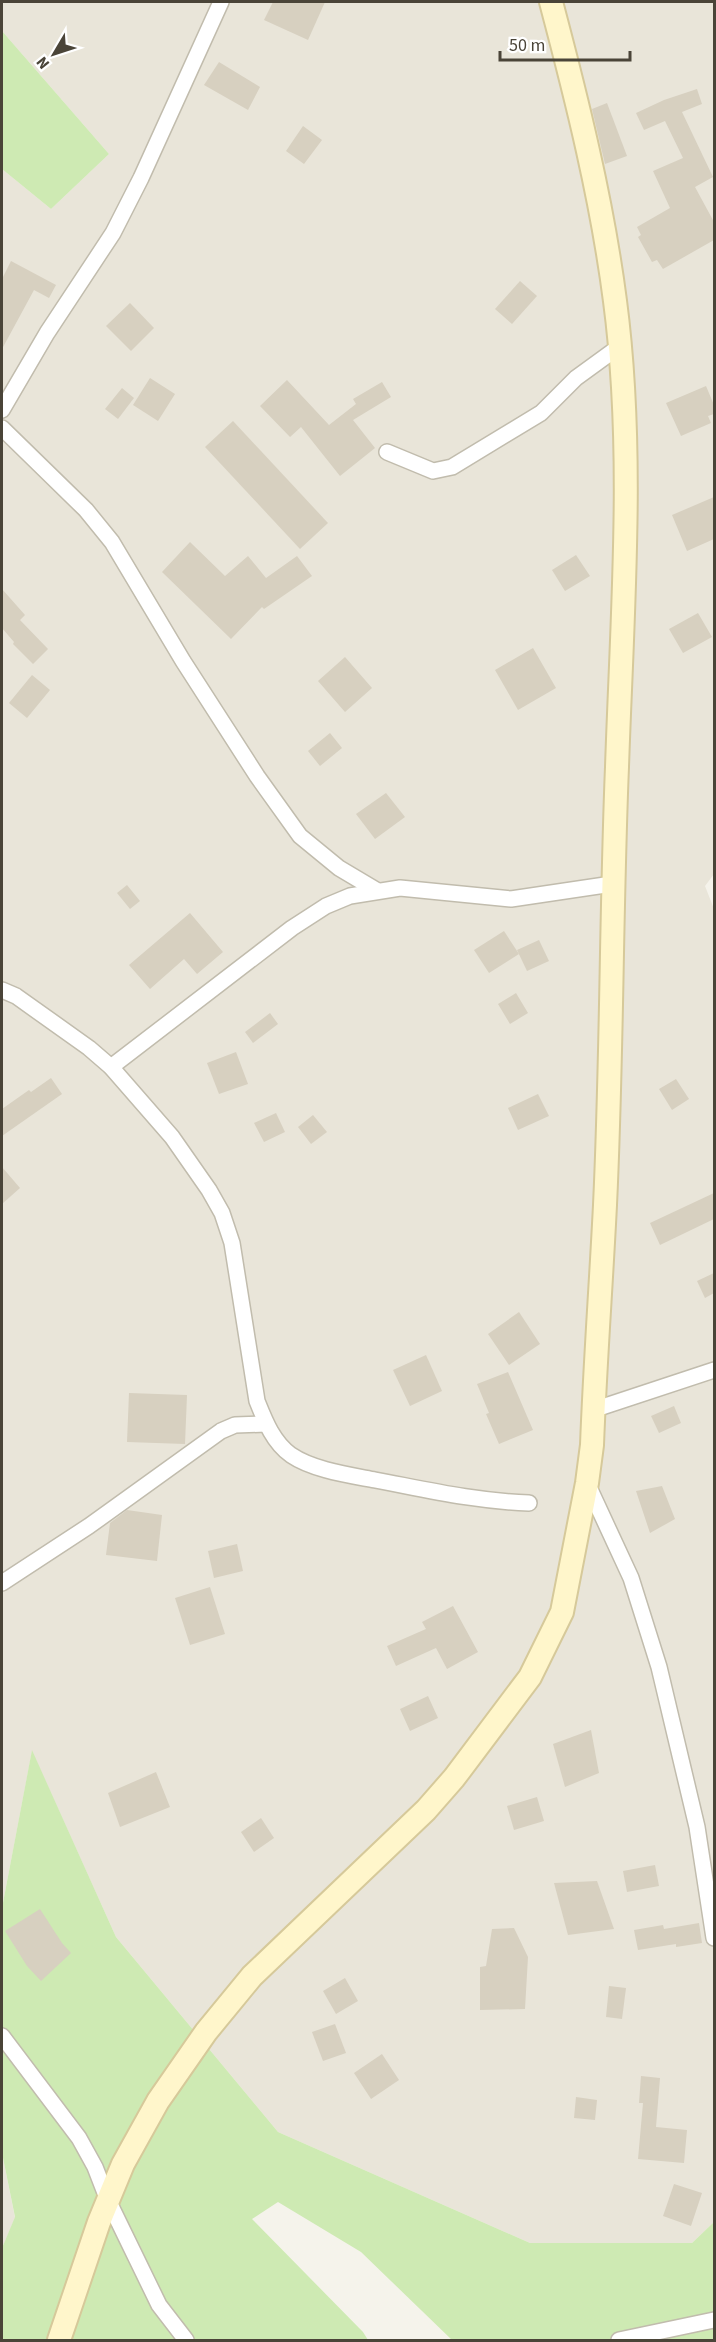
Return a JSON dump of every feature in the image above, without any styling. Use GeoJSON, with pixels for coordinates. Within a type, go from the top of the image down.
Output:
{"type":"FeatureCollection","features":[{"type":"Feature","properties":{"kind":"street"},"geometry":{"type":"LineString","coordinates":[[2,410],[47,333],[113,232],[141,178],[221,2]]}},
{"type":"Feature","properties":{"kind":"street"},"geometry":{"type":"LineString","coordinates":[[58,2340],[107,2198],[158,2101],[226,2005],[282,1946],[426,1810],[468,1760],[530,1677],[562,1612],[587,1483],[593,1410],[605,1203],[612,884],[626,521],[620,346],[615,301],[570,71],[551,2]]}},
{"type":"Feature","properties":{"kind":"street"},"geometry":{"type":"LineString","coordinates":[[387,452],[433,471],[452,467],[541,413],[576,378],[620,346]]}},
{"type":"Feature","properties":{"kind":"street"},"geometry":{"type":"LineString","coordinates":[[2,428],[86,510],[112,542],[232,738],[300,836],[339,868],[376,890]]}},
{"type":"Feature","properties":{"kind":"street"},"geometry":{"type":"LineString","coordinates":[[111,1067],[292,928],[326,906],[350,896],[376,890],[400,888],[511,899],[612,884]]}},
{"type":"Feature","properties":{"kind":"street"},"geometry":{"type":"LineString","coordinates":[[2,990],[16,996],[111,1067],[172,1137],[203,1181],[222,1213],[232,1243],[257,1401],[266,1424],[277,1441],[292,1456],[338,1473],[475,1500],[529,1503]]}},
{"type":"Feature","properties":{"kind":"street"},"geometry":{"type":"LineString","coordinates":[[593,1410],[714,1370]]}},
{"type":"Feature","properties":{"kind":"street"},"geometry":{"type":"LineString","coordinates":[[2,1583],[89,1526],[221,1431],[235,1425],[266,1424]]}},
{"type":"Feature","properties":{"kind":"street"},"geometry":{"type":"LineString","coordinates":[[587,1483],[631,1578],[659,1667],[698,1827],[714,1938]]}},
{"type":"Feature","properties":{"kind":"street"},"geometry":{"type":"LineString","coordinates":[[2,2036],[79,2138],[95,2167],[107,2198],[159,2305],[186,2340]]}},
{"type":"Feature","properties":{"kind":"street"},"geometry":{"type":"LineString","coordinates":[[619,2340],[714,2320]]}},
{"type":"Feature","properties":{"kind":"shaded area"},"geometry":{"type":"Polygon","coordinates":[[[2,2],[714,2],[714,874],[705,886],[714,909],[714,2222],[692,2243],[530,2243],[278,2132],[116,1937],[32,1751],[2,1908],[2,169],[51,209],[109,154],[2,31],[2,2]]]}},
{"type":"Feature","properties":{"kind":"shaded area"},"geometry":{"type":"Polygon","coordinates":[[[2,2153],[15,2218],[2,2248],[2,2153]]]}},
{"type":"Feature","properties":{"kind":"green space"},"geometry":{"type":"Polygon","coordinates":[[[2,31],[109,154],[51,209],[2,169],[2,31]]]}},
{"type":"Feature","properties":{"kind":"green space"},"geometry":{"type":"Polygon","coordinates":[[[32,1750],[116,1937],[278,2132],[530,2243],[692,2243],[714,2222],[714,2340],[452,2340],[361,2252],[278,2202],[252,2219],[363,2332],[368,2340],[2,2340],[2,2248],[15,2217],[2,2153],[2,1908],[32,1750]]]}},
{"type":"Feature","properties":{"kind":"building"},"geometry":{"type":"Polygon","coordinates":[[[273,2],[325,2],[308,40],[264,20],[273,2]]]}},
{"type":"Feature","properties":{"kind":"building"},"geometry":{"type":"Polygon","coordinates":[[[219,62],[260,87],[248,110],[204,85],[219,62]]]}},
{"type":"Feature","properties":{"kind":"building"},"geometry":{"type":"Polygon","coordinates":[[[697,89],[702,104],[682,112],[713,177],[695,187],[714,222],[714,240],[663,269],[657,260],[652,262],[638,237],[641,235],[637,227],[670,208],[653,171],[683,158],[665,121],[644,130],[636,113],[664,100],[697,89]]]}},
{"type":"Feature","properties":{"kind":"building"},"geometry":{"type":"Polygon","coordinates":[[[607,103],[627,156],[605,164],[592,109],[607,103]]]}},
{"type":"Feature","properties":{"kind":"building"},"geometry":{"type":"Polygon","coordinates":[[[303,126],[322,140],[304,164],[286,151],[303,126]]]}},
{"type":"Feature","properties":{"kind":"building"},"geometry":{"type":"Polygon","coordinates":[[[11,261],[56,285],[49,298],[34,290],[2,349],[2,279],[11,261]]]}},
{"type":"Feature","properties":{"kind":"building"},"geometry":{"type":"Polygon","coordinates":[[[520,281],[537,296],[512,324],[495,309],[520,281]]]}},
{"type":"Feature","properties":{"kind":"building"},"geometry":{"type":"Polygon","coordinates":[[[130,303],[154,328],[131,351],[106,326],[130,303]]]}},
{"type":"Feature","properties":{"kind":"building"},"geometry":{"type":"Polygon","coordinates":[[[150,378],[175,394],[158,421],[133,405],[150,378]]]}},
{"type":"Feature","properties":{"kind":"building"},"geometry":{"type":"Polygon","coordinates":[[[287,380],[329,425],[356,404],[353,399],[382,382],[391,397],[353,420],[375,448],[340,476],[301,427],[290,437],[260,406],[287,380]]]}},
{"type":"Feature","properties":{"kind":"building"},"geometry":{"type":"Polygon","coordinates":[[[706,386],[714,405],[714,414],[708,416],[711,423],[681,436],[666,403],[706,386]]]}},
{"type":"Feature","properties":{"kind":"building"},"geometry":{"type":"Polygon","coordinates":[[[122,388],[134,398],[118,419],[105,409],[122,388]]]}},
{"type":"Feature","properties":{"kind":"building"},"geometry":{"type":"Polygon","coordinates":[[[233,421],[328,523],[300,549],[205,447],[233,421]]]}},
{"type":"Feature","properties":{"kind":"building"},"geometry":{"type":"Polygon","coordinates":[[[714,497],[714,539],[687,551],[672,515],[714,497]]]}},
{"type":"Feature","properties":{"kind":"building"},"geometry":{"type":"Polygon","coordinates":[[[190,542],[225,576],[248,556],[266,578],[297,556],[312,576],[264,609],[262,607],[231,639],[162,572],[190,542]]]}},
{"type":"Feature","properties":{"kind":"building"},"geometry":{"type":"Polygon","coordinates":[[[576,555],[590,576],[565,591],[552,570],[576,555]]]}},
{"type":"Feature","properties":{"kind":"building"},"geometry":{"type":"Polygon","coordinates":[[[2,589],[25,615],[20,620],[48,649],[33,664],[13,644],[14,642],[2,628],[2,589]]]}},
{"type":"Feature","properties":{"kind":"building"},"geometry":{"type":"Polygon","coordinates":[[[698,613],[712,637],[683,653],[669,629],[698,613]]]}},
{"type":"Feature","properties":{"kind":"building"},"geometry":{"type":"Polygon","coordinates":[[[533,648],[556,688],[518,710],[495,670],[533,648]]]}},
{"type":"Feature","properties":{"kind":"building"},"geometry":{"type":"Polygon","coordinates":[[[345,657],[372,688],[345,712],[318,681],[345,657]]]}},
{"type":"Feature","properties":{"kind":"building"},"geometry":{"type":"Polygon","coordinates":[[[32,675],[50,690],[27,718],[9,703],[32,675]]]}},
{"type":"Feature","properties":{"kind":"building"},"geometry":{"type":"Polygon","coordinates":[[[330,733],[342,748],[320,766],[308,751],[330,733]]]}},
{"type":"Feature","properties":{"kind":"building"},"geometry":{"type":"Polygon","coordinates":[[[386,793],[405,817],[375,839],[356,814],[386,793]]]}},
{"type":"Feature","properties":{"kind":"building"},"geometry":{"type":"Polygon","coordinates":[[[127,885],[140,901],[130,909],[117,893],[127,885]]]}},
{"type":"Feature","properties":{"kind":"building"},"geometry":{"type":"Polygon","coordinates":[[[190,913],[223,952],[197,974],[184,959],[150,989],[129,965],[190,913]]]}},
{"type":"Feature","properties":{"kind":"building"},"geometry":{"type":"Polygon","coordinates":[[[504,931],[519,954],[489,973],[474,950],[504,931]]]}},
{"type":"Feature","properties":{"kind":"building"},"geometry":{"type":"Polygon","coordinates":[[[539,940],[549,961],[527,971],[517,950],[539,940]]]}},
{"type":"Feature","properties":{"kind":"building"},"geometry":{"type":"Polygon","coordinates":[[[516,993],[528,1013],[510,1024],[498,1004],[516,993]]]}},
{"type":"Feature","properties":{"kind":"building"},"geometry":{"type":"Polygon","coordinates":[[[270,1013],[278,1024],[253,1043],[245,1032],[270,1013]]]}},
{"type":"Feature","properties":{"kind":"building"},"geometry":{"type":"Polygon","coordinates":[[[236,1052],[248,1084],[219,1094],[207,1063],[236,1052]]]}},
{"type":"Feature","properties":{"kind":"building"},"geometry":{"type":"Polygon","coordinates":[[[51,1078],[62,1094],[2,1136],[2,1109],[51,1078]]]}},
{"type":"Feature","properties":{"kind":"building"},"geometry":{"type":"Polygon","coordinates":[[[676,1079],[689,1099],[672,1110],[659,1089],[676,1079]]]}},
{"type":"Feature","properties":{"kind":"building"},"geometry":{"type":"Polygon","coordinates":[[[538,1094],[549,1116],[518,1130],[508,1108],[538,1094]]]}},
{"type":"Feature","properties":{"kind":"building"},"geometry":{"type":"Polygon","coordinates":[[[276,1113],[285,1132],[264,1142],[254,1123],[276,1113]]]}},
{"type":"Feature","properties":{"kind":"building"},"geometry":{"type":"Polygon","coordinates":[[[313,1115],[327,1132],[311,1144],[298,1127],[313,1115]]]}},
{"type":"Feature","properties":{"kind":"building"},"geometry":{"type":"Polygon","coordinates":[[[2,1167],[20,1188],[2,1204],[2,1167]]]}},
{"type":"Feature","properties":{"kind":"building"},"geometry":{"type":"Polygon","coordinates":[[[714,1193],[714,1219],[660,1245],[650,1223],[714,1193]]]}},
{"type":"Feature","properties":{"kind":"building"},"geometry":{"type":"Polygon","coordinates":[[[714,1273],[714,1293],[705,1298],[697,1281],[714,1273]]]}},
{"type":"Feature","properties":{"kind":"building"},"geometry":{"type":"Polygon","coordinates":[[[519,1312],[540,1344],[509,1365],[488,1334],[519,1312]]]}},
{"type":"Feature","properties":{"kind":"building"},"geometry":{"type":"Polygon","coordinates":[[[426,1355],[442,1391],[410,1406],[393,1370],[426,1355]]]}},
{"type":"Feature","properties":{"kind":"building"},"geometry":{"type":"Polygon","coordinates":[[[508,1372],[533,1430],[499,1444],[486,1414],[489,1413],[477,1384],[508,1372]]]}},
{"type":"Feature","properties":{"kind":"building"},"geometry":{"type":"Polygon","coordinates":[[[129,1393],[187,1395],[185,1444],[127,1442],[129,1393]]]}},
{"type":"Feature","properties":{"kind":"building"},"geometry":{"type":"Polygon","coordinates":[[[674,1406],[681,1423],[659,1433],[651,1416],[674,1406]]]}},
{"type":"Feature","properties":{"kind":"building"},"geometry":{"type":"Polygon","coordinates":[[[662,1486],[675,1519],[650,1533],[636,1491],[662,1486]]]}},
{"type":"Feature","properties":{"kind":"building"},"geometry":{"type":"Polygon","coordinates":[[[127,1510],[162,1515],[157,1561],[106,1555],[110,1523],[127,1510]]]}},
{"type":"Feature","properties":{"kind":"building"},"geometry":{"type":"Polygon","coordinates":[[[237,1544],[243,1571],[214,1578],[208,1551],[237,1544]]]}},
{"type":"Feature","properties":{"kind":"building"},"geometry":{"type":"Polygon","coordinates":[[[210,1587],[225,1634],[190,1645],[175,1598],[210,1587]]]}},
{"type":"Feature","properties":{"kind":"building"},"geometry":{"type":"Polygon","coordinates":[[[453,1606],[478,1652],[447,1669],[436,1648],[396,1666],[387,1646],[426,1629],[422,1622],[453,1606]]]}},
{"type":"Feature","properties":{"kind":"building"},"geometry":{"type":"Polygon","coordinates":[[[428,1696],[438,1718],[410,1731],[400,1709],[428,1696]]]}},
{"type":"Feature","properties":{"kind":"building"},"geometry":{"type":"Polygon","coordinates":[[[591,1730],[599,1773],[565,1787],[553,1744],[591,1730]]]}},
{"type":"Feature","properties":{"kind":"building"},"geometry":{"type":"Polygon","coordinates":[[[156,1772],[170,1807],[120,1827],[108,1793],[156,1772]]]}},
{"type":"Feature","properties":{"kind":"building"},"geometry":{"type":"Polygon","coordinates":[[[537,1797],[544,1821],[514,1830],[507,1806],[537,1797]]]}},
{"type":"Feature","properties":{"kind":"building"},"geometry":{"type":"Polygon","coordinates":[[[261,1818],[274,1838],[254,1852],[241,1832],[261,1818]]]}},
{"type":"Feature","properties":{"kind":"building"},"geometry":{"type":"Polygon","coordinates":[[[655,1865],[659,1886],[627,1892],[623,1871],[655,1865]]]}},
{"type":"Feature","properties":{"kind":"building"},"geometry":{"type":"Polygon","coordinates":[[[597,1881],[614,1929],[568,1935],[554,1883],[597,1881]]]}},
{"type":"Feature","properties":{"kind":"building"},"geometry":{"type":"Polygon","coordinates":[[[40,1909],[71,1953],[41,1981],[27,1966],[5,1931],[40,1909]]]}},
{"type":"Feature","properties":{"kind":"building"},"geometry":{"type":"Polygon","coordinates":[[[699,1923],[702,1943],[676,1947],[676,1944],[638,1950],[634,1930],[663,1925],[664,1929],[699,1923]]]}},
{"type":"Feature","properties":{"kind":"building"},"geometry":{"type":"Polygon","coordinates":[[[514,1928],[528,1957],[525,2009],[480,2010],[480,1967],[486,1966],[492,1929],[514,1928]]]}},
{"type":"Feature","properties":{"kind":"building"},"geometry":{"type":"Polygon","coordinates":[[[345,1978],[358,2001],[336,2014],[323,1991],[345,1978]]]}},
{"type":"Feature","properties":{"kind":"building"},"geometry":{"type":"Polygon","coordinates":[[[609,1986],[626,1988],[622,2019],[606,2017],[609,1986]]]}},
{"type":"Feature","properties":{"kind":"building"},"geometry":{"type":"Polygon","coordinates":[[[335,2024],[346,2053],[323,2061],[312,2032],[335,2024]]]}},
{"type":"Feature","properties":{"kind":"building"},"geometry":{"type":"Polygon","coordinates":[[[382,2054],[399,2080],[371,2099],[354,2073],[382,2054]]]}},
{"type":"Feature","properties":{"kind":"building"},"geometry":{"type":"Polygon","coordinates":[[[641,2076],[660,2078],[656,2127],[687,2130],[684,2163],[638,2159],[643,2103],[639,2103],[641,2076]]]}},
{"type":"Feature","properties":{"kind":"building"},"geometry":{"type":"Polygon","coordinates":[[[576,2097],[597,2100],[595,2120],[574,2118],[576,2097]]]}},
{"type":"Feature","properties":{"kind":"building"},"geometry":{"type":"Polygon","coordinates":[[[674,2184],[702,2193],[691,2226],[663,2216],[674,2184]]]}}]}
